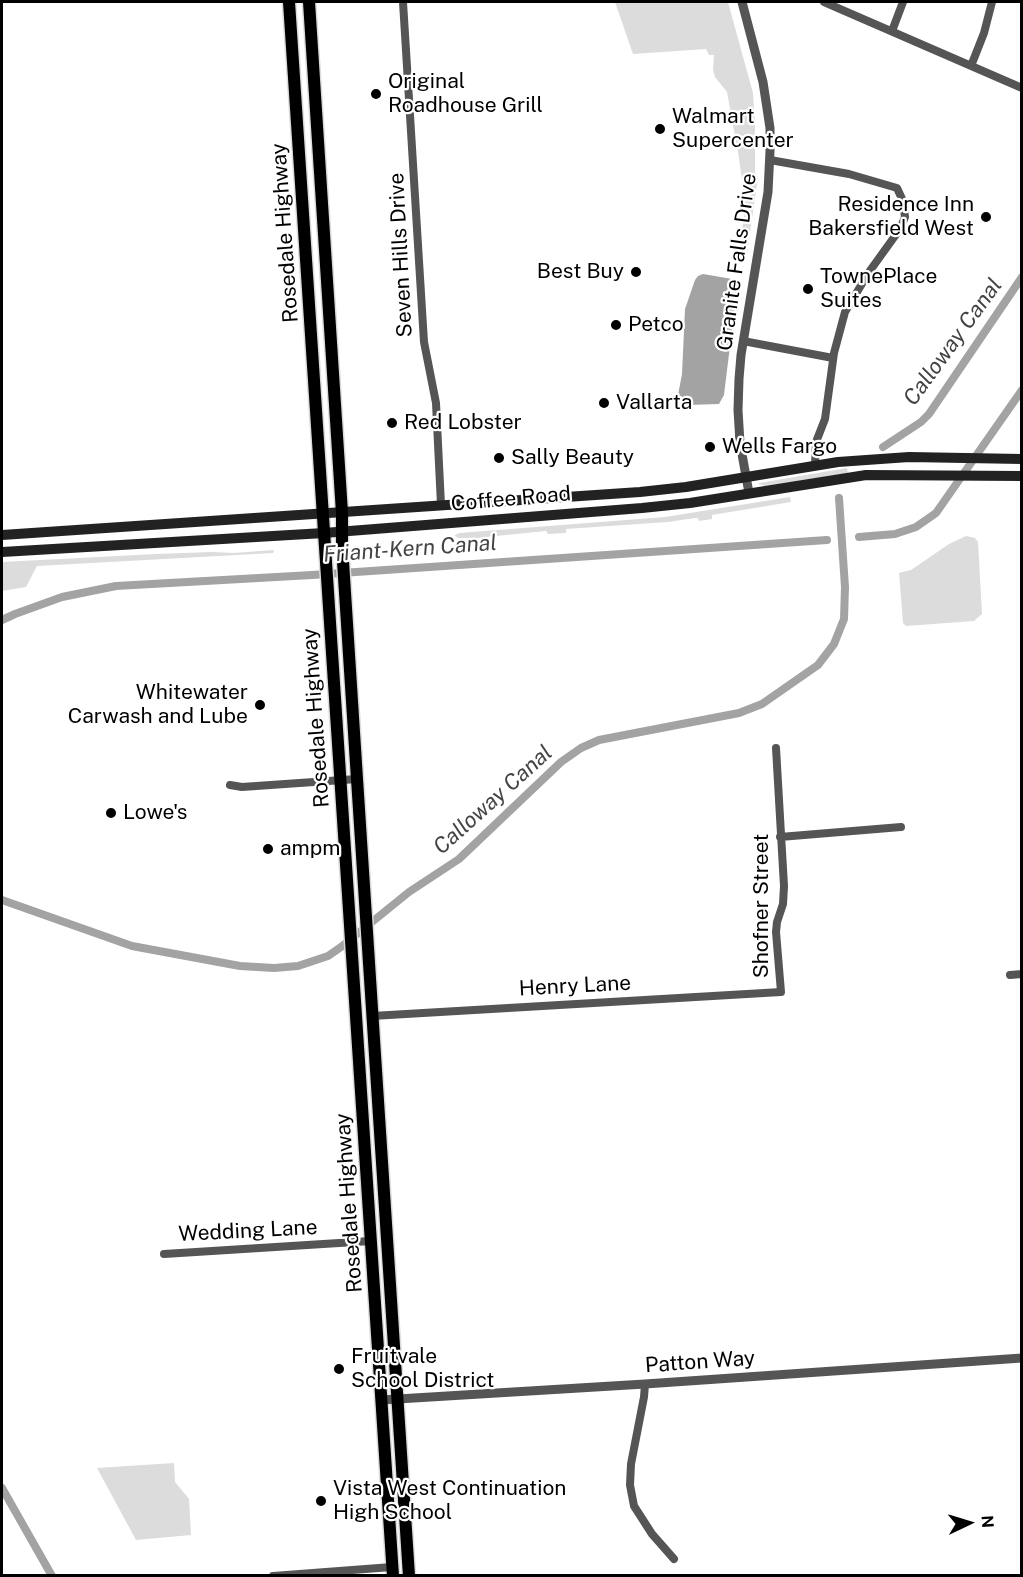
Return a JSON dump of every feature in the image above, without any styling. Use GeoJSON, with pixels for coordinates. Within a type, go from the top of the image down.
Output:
{"type":"FeatureCollection","features":[{"type":"Feature","properties":{"kind":"main road","name":"Rosedale Highway"},"geometry":{"type":"LineString","coordinates":[[289,2],[350,924],[360,954],[372,1016],[397,1399],[400,1574]]}},
{"type":"Feature","properties":{"kind":"main road","name":"Rosedale Highway"},"geometry":{"type":"LineString","coordinates":[[309,2],[366,916],[360,954],[356,1017],[387,1486],[400,1574]]}},
{"type":"Feature","properties":{"kind":"main road","name":"Coffee Road"},"geometry":{"type":"LineString","coordinates":[[2,535],[640,492],[686,487],[838,462],[909,457],[1022,459]]}},
{"type":"Feature","properties":{"kind":"main road","name":"Coffee Road"},"geometry":{"type":"LineString","coordinates":[[2,552],[324,534],[642,508],[690,503],[866,475],[1022,476]]}},
{"type":"Feature","properties":{"kind":"main road"},"geometry":{"type":"LineString","coordinates":[[356,1017],[365,1029],[371,1094],[378,1109]]}},
{"type":"Feature","properties":{"kind":"main road"},"geometry":{"type":"LineString","coordinates":[[387,1486],[396,1497],[400,1574]]}},
{"type":"Feature","properties":{"kind":"street","name":"Seven Hills Drive"},"geometry":{"type":"LineString","coordinates":[[403,2],[424,342],[436,403],[441,505]]}},
{"type":"Feature","properties":{"kind":"street","name":"Granite Falls Drive"},"geometry":{"type":"LineString","coordinates":[[742,2],[763,82],[770,128],[768,192],[743,341],[739,379],[740,443],[749,493]]}},
{"type":"Feature","properties":{"kind":"street"},"geometry":{"type":"LineString","coordinates":[[824,2],[1022,88]]}},
{"type":"Feature","properties":{"kind":"street"},"geometry":{"type":"LineString","coordinates":[[892,31],[903,2]]}},
{"type":"Feature","properties":{"kind":"street"},"geometry":{"type":"LineString","coordinates":[[971,66],[984,33],[992,2]]}},
{"type":"Feature","properties":{"kind":"street"},"geometry":{"type":"LineString","coordinates":[[770,160],[849,174],[897,188],[903,201],[906,217],[845,312],[833,358],[825,418],[816,442],[815,466]]}},
{"type":"Feature","properties":{"kind":"street"},"geometry":{"type":"LineString","coordinates":[[743,341],[833,358]]}},
{"type":"Feature","properties":{"kind":"street","name":"Shofner Street"},"geometry":{"type":"LineString","coordinates":[[776,748],[784,893],[776,932],[781,992]]}},
{"type":"Feature","properties":{"kind":"street"},"geometry":{"type":"LineString","coordinates":[[230,784],[242,787],[357,779]]}},
{"type":"Feature","properties":{"kind":"street"},"geometry":{"type":"LineString","coordinates":[[780,837],[901,827]]}},
{"type":"Feature","properties":{"kind":"street"},"geometry":{"type":"LineString","coordinates":[[1010,975],[1022,974]]}},
{"type":"Feature","properties":{"kind":"street","name":"Henry Lane"},"geometry":{"type":"LineString","coordinates":[[372,1016],[781,992]]}},
{"type":"Feature","properties":{"kind":"street","name":"Wedding Lane"},"geometry":{"type":"LineString","coordinates":[[164,1254],[371,1241]]}},
{"type":"Feature","properties":{"kind":"street","name":"Patton Way"},"geometry":{"type":"LineString","coordinates":[[381,1400],[1022,1358]]}},
{"type":"Feature","properties":{"kind":"street"},"geometry":{"type":"LineString","coordinates":[[645,1384],[631,1464],[630,1485],[634,1506],[652,1534],[674,1559]]}},
{"type":"Feature","properties":{"kind":"street"},"geometry":{"type":"LineString","coordinates":[[273,1575],[400,1574]]}},
{"type":"Feature","properties":{"kind":"shaded area"},"geometry":{"type":"Polygon","coordinates":[[[615,2],[728,2],[753,93],[755,173],[758,177],[747,253],[740,264],[733,263],[746,207],[727,92],[715,77],[714,55],[709,55],[706,49],[633,54],[615,2]]]}},
{"type":"Feature","properties":{"kind":"shaded area"},"geometry":{"type":"Polygon","coordinates":[[[703,274],[738,280],[724,395],[719,404],[688,405],[679,401],[678,395],[682,374],[685,309],[695,280],[703,274]]]}},
{"type":"Feature","properties":{"kind":"shaded area"},"geometry":{"type":"Polygon","coordinates":[[[847,468],[848,473],[765,486],[758,484],[759,483],[847,468]]]}},
{"type":"Feature","properties":{"kind":"shaded area"},"geometry":{"type":"Polygon","coordinates":[[[790,497],[791,502],[712,515],[712,519],[699,521],[695,518],[566,529],[566,533],[548,534],[546,531],[476,538],[455,536],[459,533],[665,517],[790,497]]]}},
{"type":"Feature","properties":{"kind":"shaded area"},"geometry":{"type":"Polygon","coordinates":[[[966,536],[975,538],[978,542],[982,614],[974,621],[906,626],[903,623],[899,573],[911,570],[949,544],[966,536]]]}},
{"type":"Feature","properties":{"kind":"shaded area"},"geometry":{"type":"Polygon","coordinates":[[[274,550],[273,553],[37,566],[26,587],[2,591],[2,562],[274,550]]]}},
{"type":"Feature","properties":{"kind":"shaded area"},"geometry":{"type":"Polygon","coordinates":[[[174,1463],[175,1482],[189,1499],[191,1535],[136,1540],[97,1468],[174,1463]]]}},
{"type":"Feature","properties":{"kind":"waterway","name":"Calloway Canal"},"geometry":{"type":"LineString","coordinates":[[883,447],[921,422],[929,414],[1022,277]]}},
{"type":"Feature","properties":{"kind":"waterway","name":"Friant-Kern Canal"},"geometry":{"type":"LineString","coordinates":[[859,537],[895,534],[916,527],[936,513],[1022,390]]}},
{"type":"Feature","properties":{"kind":"waterway","name":"Calloway Canal"},"geometry":{"type":"LineString","coordinates":[[2,900],[132,946],[240,966],[274,968],[298,966],[328,956],[409,892],[459,859],[561,762],[581,748],[599,740],[739,713],[762,704],[818,665],[834,644],[844,619],[845,587],[839,498]]}},
{"type":"Feature","properties":{"kind":"waterway","name":"Friant-Kern Canal"},"geometry":{"type":"LineString","coordinates":[[2,620],[62,597],[116,586],[827,540]]}},
{"type":"Feature","properties":{"kind":"waterway","name":"Calloway Canal"},"geometry":{"type":"LineString","coordinates":[[2,1488],[52,1576]]}},
{"type":"Feature","properties":{"kind":"place","name":"Original Roadhouse Grill"},"geometry":{"type":"Point","coordinates":[376,94]}},
{"type":"Feature","properties":{"kind":"place","name":"Walmart Supercenter"},"geometry":{"type":"Point","coordinates":[660,129]}},
{"type":"Feature","properties":{"kind":"place","name":"Residence Inn Bakersfield West"},"geometry":{"type":"Point","coordinates":[986,217]}},
{"type":"Feature","properties":{"kind":"place","name":"Best Buy"},"geometry":{"type":"Point","coordinates":[636,272]}},
{"type":"Feature","properties":{"kind":"place","name":"TownePlace Suites"},"geometry":{"type":"Point","coordinates":[808,289]}},
{"type":"Feature","properties":{"kind":"place","name":"Petco"},"geometry":{"type":"Point","coordinates":[616,325]}},
{"type":"Feature","properties":{"kind":"place","name":"Vallarta"},"geometry":{"type":"Point","coordinates":[604,403]}},
{"type":"Feature","properties":{"kind":"place","name":"Red Lobster"},"geometry":{"type":"Point","coordinates":[392,423]}},
{"type":"Feature","properties":{"kind":"place","name":"Wells Fargo"},"geometry":{"type":"Point","coordinates":[710,447]}},
{"type":"Feature","properties":{"kind":"place","name":"Sally Beauty"},"geometry":{"type":"Point","coordinates":[499,458]}},
{"type":"Feature","properties":{"kind":"place","name":"Whitewater Carwash and Lube"},"geometry":{"type":"Point","coordinates":[260,705]}},
{"type":"Feature","properties":{"kind":"place","name":"Lowe's"},"geometry":{"type":"Point","coordinates":[111,813]}},
{"type":"Feature","properties":{"kind":"place","name":"ampm"},"geometry":{"type":"Point","coordinates":[268,849]}},
{"type":"Feature","properties":{"kind":"place","name":"Fruitvale School District"},"geometry":{"type":"Point","coordinates":[339,1369]}},
{"type":"Feature","properties":{"kind":"place","name":"Vista West Continuation High School"},"geometry":{"type":"Point","coordinates":[321,1501]}}]}
